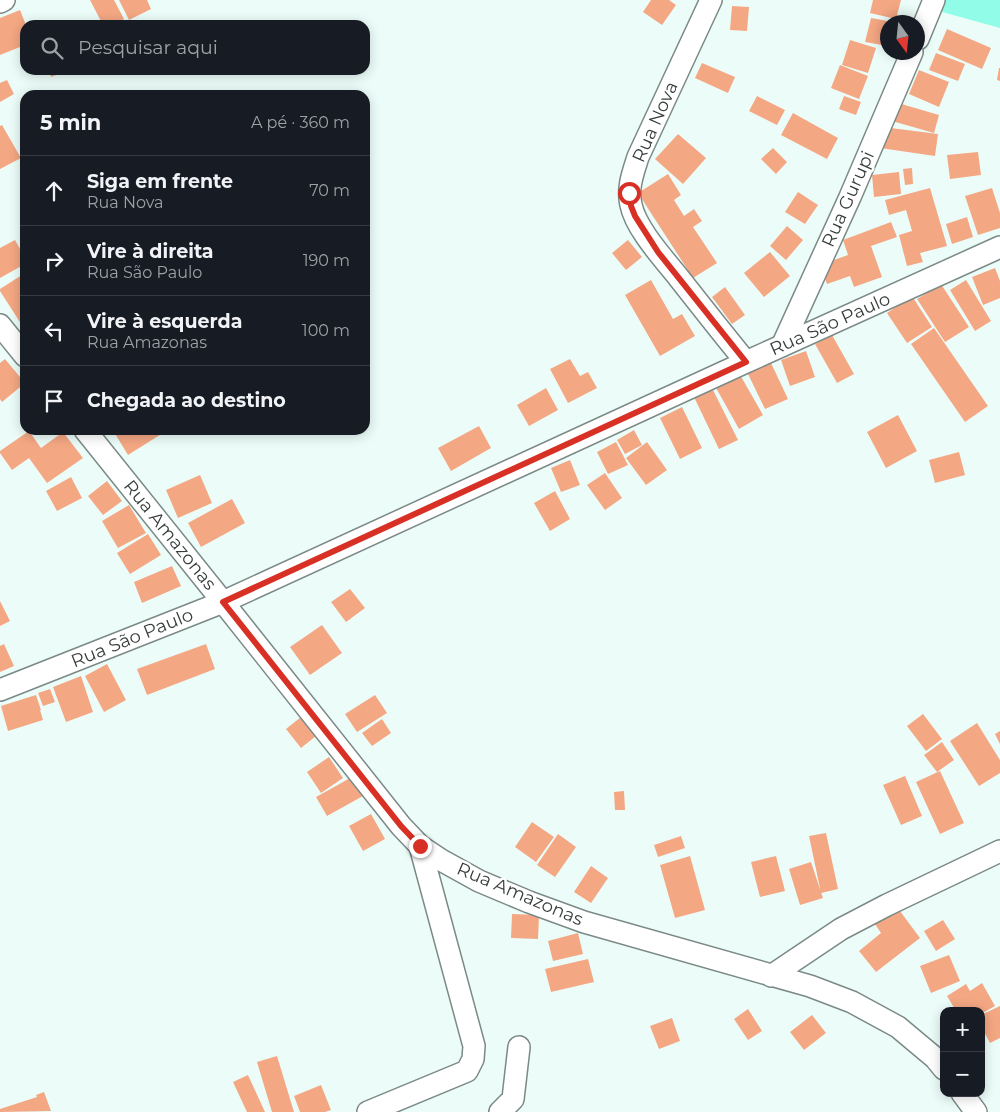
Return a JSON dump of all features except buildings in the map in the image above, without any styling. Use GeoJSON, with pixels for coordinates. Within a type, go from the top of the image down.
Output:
{"type":"FeatureCollection","features":[{"type":"Feature","properties":{"kind":"street"},"geometry":{"type":"LineString","coordinates":[[0,2],[4,0]]}},
{"type":"Feature","properties":{"kind":"street","name":"Rua Nova"},"geometry":{"type":"LineString","coordinates":[[710,0],[638,157],[630,181],[629,193],[635,216],[647,237],[746,362]]}},
{"type":"Feature","properties":{"kind":"street"},"geometry":{"type":"LineString","coordinates":[[925,22],[934,0]]}},
{"type":"Feature","properties":{"kind":"street","name":"Rua Gurupi"},"geometry":{"type":"LineString","coordinates":[[782,346],[850,197],[909,60]]}},
{"type":"Feature","properties":{"kind":"street","name":"Rua São Paulo"},"geometry":{"type":"LineString","coordinates":[[0,690],[223,602],[1000,247]]}},
{"type":"Feature","properties":{"kind":"street"},"geometry":{"type":"LineString","coordinates":[[0,325],[20,350]]}},
{"type":"Feature","properties":{"kind":"street","name":"Rua Amazonas"},"geometry":{"type":"LineString","coordinates":[[89,435],[401,826],[420,846],[479,881],[584,922],[810,986],[852,1002],[898,1027],[940,1064]]}},
{"type":"Feature","properties":{"kind":"street"},"geometry":{"type":"LineString","coordinates":[[368,1112],[467,1070],[473,1059],[474,1046],[420,846]]}},
{"type":"Feature","properties":{"kind":"street"},"geometry":{"type":"LineString","coordinates":[[771,976],[841,929],[887,905],[1000,852]]}},
{"type":"Feature","properties":{"kind":"street"},"geometry":{"type":"LineString","coordinates":[[500,1112],[513,1099],[519,1047]]}},
{"type":"Feature","properties":{"kind":"street"},"geometry":{"type":"LineString","coordinates":[[965,1097],[976,1112]]}},
{"type":"Feature","properties":{"kind":"green space"},"geometry":{"type":"Polygon","coordinates":[[[946,0],[1000,0],[1000,28],[942,12],[946,0]]]}},
{"type":"Feature","properties":{"kind":"route"},"geometry":{"type":"LineString","coordinates":[[420,846],[401,826],[223,602],[746,362],[658,252],[642,229],[631,206],[629,193]]}}]}
